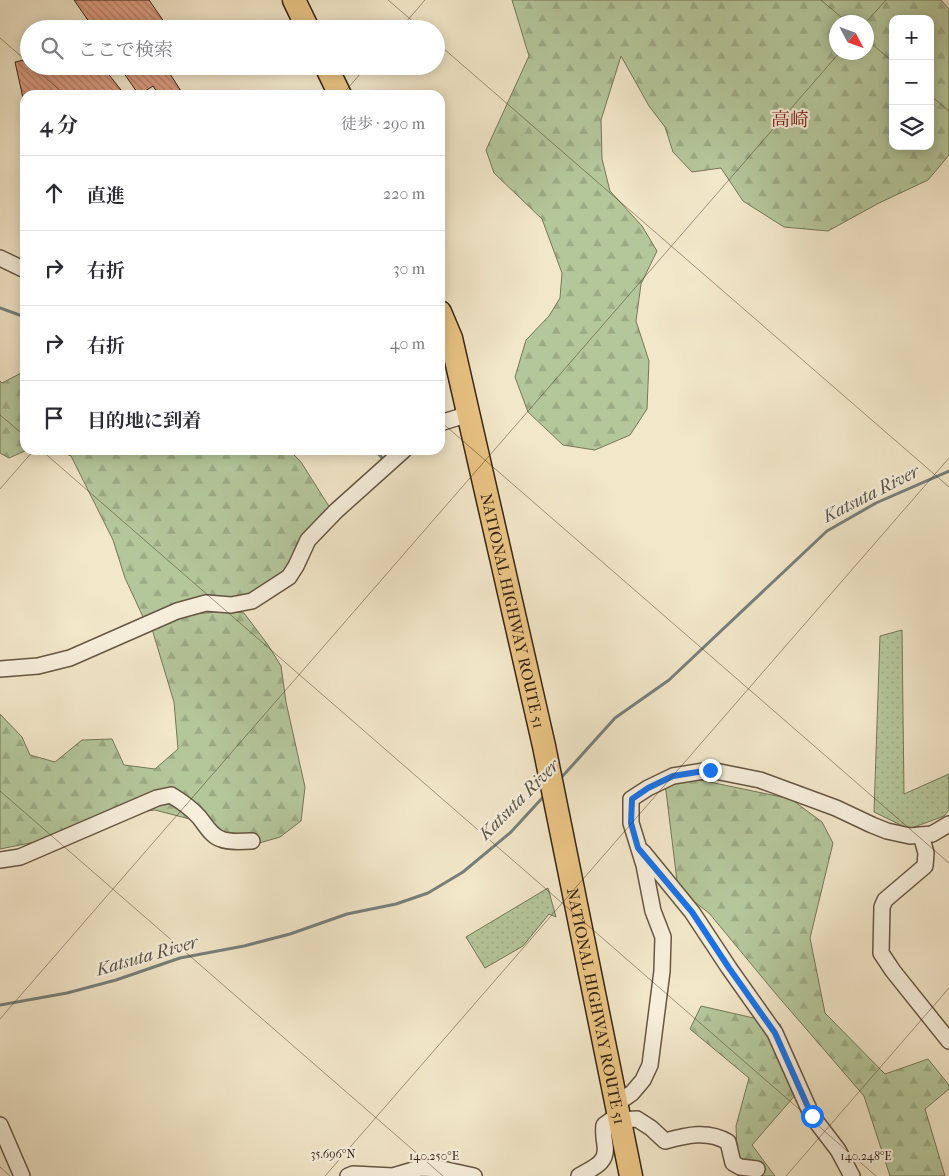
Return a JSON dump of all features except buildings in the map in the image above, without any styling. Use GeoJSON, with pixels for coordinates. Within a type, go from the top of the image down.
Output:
{"type":"FeatureCollection","features":[{"type":"Feature","properties":{"kind":"highway"},"geometry":{"type":"LineString","coordinates":[[294,0],[304,20]]}},
{"type":"Feature","properties":{"kind":"highway"},"geometry":{"type":"LineString","coordinates":[[330,75],[338,90]]}},
{"type":"Feature","properties":{"kind":"highway","name":"NATIONAL HIGHWAY ROUTE 51"},"geometry":{"type":"LineString","coordinates":[[445,324],[451,338],[469,414],[544,746],[631,1176]]}},
{"type":"Feature","properties":{"kind":"street"},"geometry":{"type":"LineString","coordinates":[[0,258],[20,268]]}},
{"type":"Feature","properties":{"kind":"street"},"geometry":{"type":"LineString","coordinates":[[445,421],[469,414]]}},
{"type":"Feature","properties":{"kind":"street"},"geometry":{"type":"LineString","coordinates":[[0,669],[38,666],[70,658],[177,611],[206,603],[231,605],[252,601],[289,577],[308,540],[399,455]]}},
{"type":"Feature","properties":{"kind":"street"},"geometry":{"type":"LineString","coordinates":[[579,1176],[603,1161],[606,1154],[604,1125],[618,1114],[643,1080],[650,1065],[662,971],[663,937],[653,911],[644,866],[631,823],[632,799],[648,788],[673,776],[710,770],[760,780],[836,808],[887,831],[910,836],[932,834],[949,824]]}},
{"type":"Feature","properties":{"kind":"street"},"geometry":{"type":"LineString","coordinates":[[0,860],[20,857],[157,798],[171,794],[184,802],[212,834],[219,839],[252,841]]}},
{"type":"Feature","properties":{"kind":"street"},"geometry":{"type":"LineString","coordinates":[[921,835],[926,853],[925,866],[885,900],[882,907],[881,953],[949,1042]]}},
{"type":"Feature","properties":{"kind":"street"},"geometry":{"type":"LineString","coordinates":[[638,848],[692,912],[775,1033],[812,1116],[838,1150],[852,1176]]}},
{"type":"Feature","properties":{"kind":"street"},"geometry":{"type":"LineString","coordinates":[[618,1114],[637,1119],[666,1141],[702,1134],[720,1138],[728,1142],[733,1163],[740,1167],[757,1169]]}},
{"type":"Feature","properties":{"kind":"street"},"geometry":{"type":"LineString","coordinates":[[0,1125],[22,1176]]}},
{"type":"Feature","properties":{"kind":"street"},"geometry":{"type":"LineString","coordinates":[[348,1176],[354,1174],[393,1176],[420,1168],[442,1169],[474,1176]]}},
{"type":"Feature","properties":{"kind":"green space"},"geometry":{"type":"Polygon","coordinates":[[[512,0],[941,0],[949,9],[949,155],[928,180],[879,203],[828,231],[784,227],[743,201],[721,168],[692,172],[673,152],[665,127],[649,106],[621,56],[601,120],[602,159],[610,191],[642,226],[657,251],[641,284],[636,321],[649,361],[647,409],[630,435],[595,450],[563,445],[528,412],[515,377],[526,340],[549,316],[560,298],[562,273],[542,219],[494,173],[486,150],[529,56],[512,0]]]}},
{"type":"Feature","properties":{"kind":"green space"},"geometry":{"type":"Polygon","coordinates":[[[20,374],[20,453],[9,458],[0,453],[0,381],[2,383],[20,374]]]}},
{"type":"Feature","properties":{"kind":"green space"},"geometry":{"type":"Polygon","coordinates":[[[68,455],[294,455],[301,462],[330,508],[282,577],[249,597],[144,619],[125,578],[113,540],[71,456],[68,455]]]}},
{"type":"Feature","properties":{"kind":"green space"},"geometry":{"type":"Polygon","coordinates":[[[226,611],[244,613],[281,666],[286,702],[305,787],[301,821],[280,837],[256,844],[222,838],[201,822],[155,810],[114,815],[60,837],[0,849],[0,714],[22,737],[30,755],[55,762],[82,740],[112,739],[124,765],[155,769],[178,749],[174,702],[152,629],[184,615],[226,611]]]}},
{"type":"Feature","properties":{"kind":"green space"},"geometry":{"type":"Polygon","coordinates":[[[902,630],[904,794],[949,774],[949,810],[944,816],[909,829],[874,812],[880,636],[902,630]]]}},
{"type":"Feature","properties":{"kind":"green space"},"geometry":{"type":"Polygon","coordinates":[[[700,780],[791,799],[822,822],[833,843],[810,938],[825,1013],[885,1074],[928,1059],[949,1085],[949,1089],[925,1109],[945,1176],[890,1176],[864,1096],[709,913],[678,889],[665,783],[700,780]]]}},
{"type":"Feature","properties":{"kind":"green space"},"geometry":{"type":"Polygon","coordinates":[[[548,888],[556,917],[549,914],[523,946],[485,968],[466,937],[548,888]]]}},
{"type":"Feature","properties":{"kind":"green space"},"geometry":{"type":"Polygon","coordinates":[[[701,1006],[780,1024],[804,1085],[752,1145],[775,1176],[738,1176],[736,1126],[749,1078],[690,1029],[701,1006]]]}},
{"type":"Feature","properties":{"kind":"waterway"},"geometry":{"type":"LineString","coordinates":[[0,308],[20,315]]}},
{"type":"Feature","properties":{"kind":"waterway"},"geometry":{"type":"LineString","coordinates":[[379,455],[383,459]]}},
{"type":"Feature","properties":{"kind":"waterway","name":"Katsuta River"},"geometry":{"type":"LineString","coordinates":[[560,779],[615,718],[669,680],[827,531],[876,503],[949,471]]}},
{"type":"Feature","properties":{"kind":"waterway","name":"Katsuta River"},"geometry":{"type":"LineString","coordinates":[[0,1005],[67,993],[116,980],[180,958],[244,946],[290,934],[347,914],[396,904],[428,893],[463,872],[511,832],[545,795]]}},
{"type":"Feature","properties":{"kind":"district","name":"高崎"},"geometry":{"type":"Point","coordinates":[790,120]}},
{"type":"Feature","properties":{"kind":"route"},"geometry":{"type":"LineString","coordinates":[[710,770],[673,776],[648,788],[632,799],[631,823],[638,848],[692,912],[775,1033],[812,1116]]}}]}
